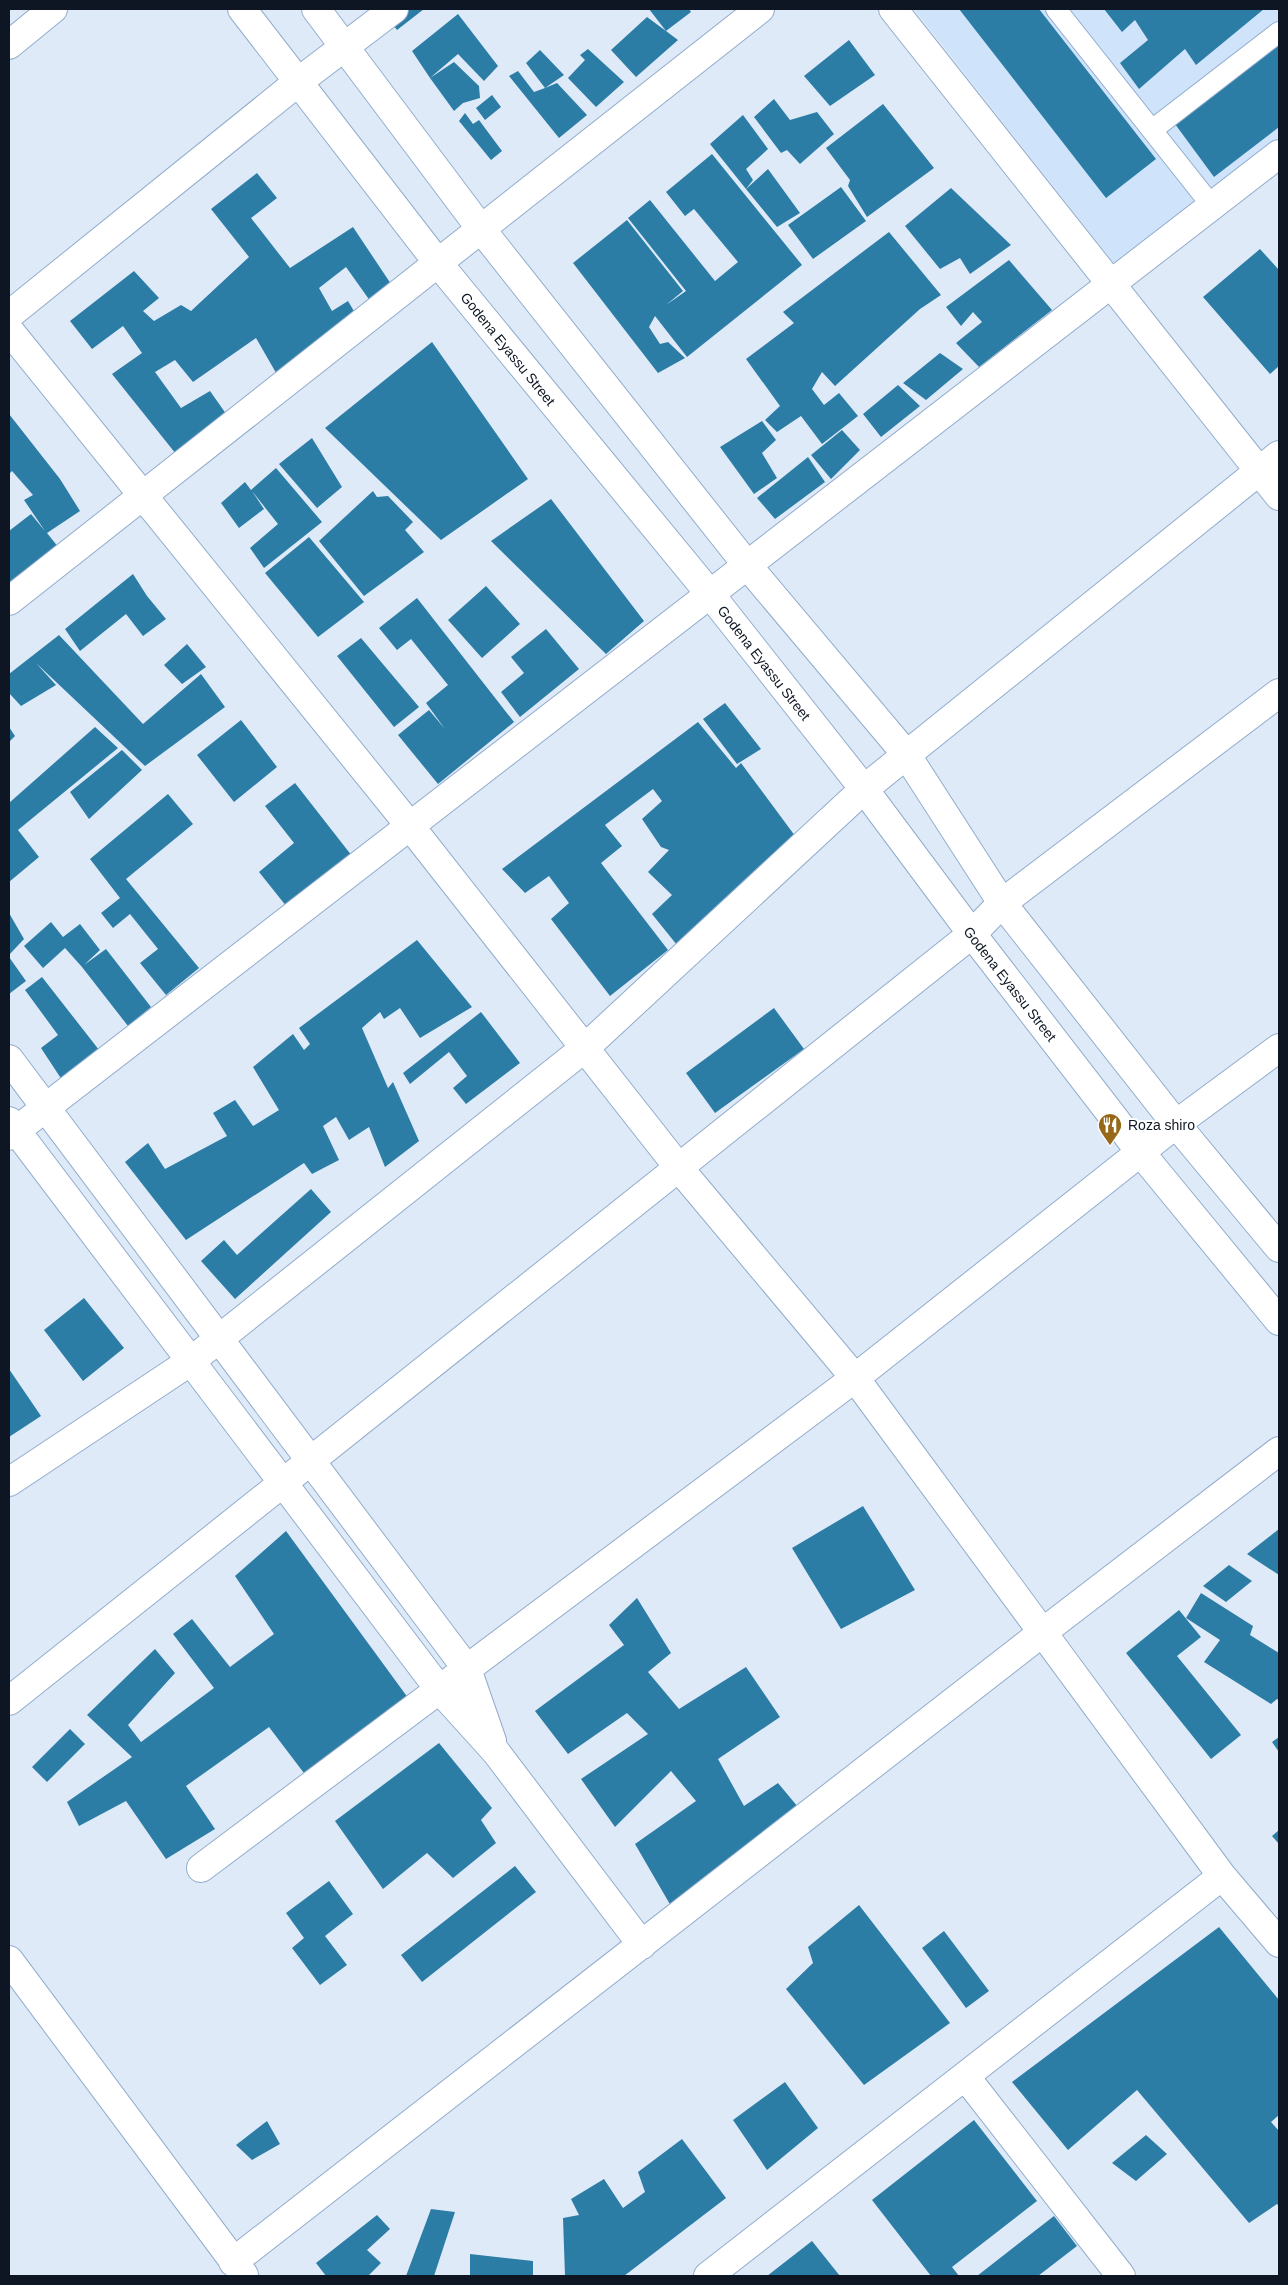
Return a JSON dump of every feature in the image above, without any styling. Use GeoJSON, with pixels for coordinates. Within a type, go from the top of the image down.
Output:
{"type":"FeatureCollection","features":[{"type":"Feature","properties":{"kind":"street"},"geometry":{"type":"LineString","coordinates":[[9,45],[53,9]]}},
{"type":"Feature","properties":{"kind":"street","name":"Godena Eyassu Street"},"geometry":{"type":"LineString","coordinates":[[242,9],[438,263],[710,594],[864,789],[972,934],[1141,1153],[1279,1321]]}},
{"type":"Feature","properties":{"kind":"street"},"geometry":{"type":"LineString","coordinates":[[316,9],[481,229],[747,566],[906,754],[1002,903],[1176,1124],[1279,1248]]}},
{"type":"Feature","properties":{"kind":"street"},"geometry":{"type":"LineString","coordinates":[[9,314],[298,82],[394,9]]}},
{"type":"Feature","properties":{"kind":"street"},"geometry":{"type":"LineString","coordinates":[[9,601],[760,9]]}},
{"type":"Feature","properties":{"kind":"street"},"geometry":{"type":"LineString","coordinates":[[893,9],[1258,472],[1279,496]]}},
{"type":"Feature","properties":{"kind":"street"},"geometry":{"type":"LineString","coordinates":[[642,1945],[496,1752],[439,1689],[191,1361],[11,1129],[46,1108],[1279,154]]}},
{"type":"Feature","properties":{"kind":"street"},"geometry":{"type":"LineString","coordinates":[[9,330],[410,826],[586,1047],[679,1168],[855,1378],[1222,1876],[1279,1943]]}},
{"type":"Feature","properties":{"kind":"street"},"geometry":{"type":"LineString","coordinates":[[9,1482],[191,1361],[586,1047],[864,789],[1279,455]]}},
{"type":"Feature","properties":{"kind":"street"},"geometry":{"type":"LineString","coordinates":[[9,1701],[972,934],[1002,903],[1279,693]]}},
{"type":"Feature","properties":{"kind":"street"},"geometry":{"type":"LineString","coordinates":[[201,1868],[855,1378],[1176,1124],[1279,1048]]}},
{"type":"Feature","properties":{"kind":"street"},"geometry":{"type":"LineString","coordinates":[[9,1060],[467,1669],[496,1752]]}},
{"type":"Feature","properties":{"kind":"street"},"geometry":{"type":"LineString","coordinates":[[9,1960],[239,2269],[642,1945],[1043,1632],[1279,1451]]}},
{"type":"Feature","properties":{"kind":"street"},"geometry":{"type":"LineString","coordinates":[[708,2276],[1222,1876]]}},
{"type":"Feature","properties":{"kind":"street"},"geometry":{"type":"LineString","coordinates":[[965,2076],[1120,2276]]}},
{"type":"Feature","properties":{"kind":"lane"},"geometry":{"type":"LineString","coordinates":[[1056,9],[1212,206]]}},
{"type":"Feature","properties":{"kind":"lane"},"geometry":{"type":"LineString","coordinates":[[1152,130],[1279,32]]}},
{"type":"Feature","properties":{"kind":"shaded area"},"geometry":{"type":"Polygon","coordinates":[[[914,9],[1279,9],[1279,139],[1117,267],[914,9]]]}},
{"type":"Feature","properties":{"kind":"building"},"geometry":{"type":"Polygon","coordinates":[[[381,9],[424,9],[397,30],[381,9]]]}},
{"type":"Feature","properties":{"kind":"building"},"geometry":{"type":"Polygon","coordinates":[[[649,9],[689,9],[691,12],[666,31],[649,9]]]}},
{"type":"Feature","properties":{"kind":"building"},"geometry":{"type":"Polygon","coordinates":[[[959,9],[1039,9],[1156,159],[1106,198],[959,9]]]}},
{"type":"Feature","properties":{"kind":"building"},"geometry":{"type":"Polygon","coordinates":[[[1104,9],[1264,9],[1196,65],[1185,49],[1139,89],[1120,63],[1148,40],[1135,20],[1122,32],[1104,9]]]}},
{"type":"Feature","properties":{"kind":"building"},"geometry":{"type":"Polygon","coordinates":[[[458,14],[498,66],[484,81],[458,54],[430,78],[412,51],[458,14]]]}},
{"type":"Feature","properties":{"kind":"building"},"geometry":{"type":"Polygon","coordinates":[[[647,17],[678,40],[636,77],[611,50],[647,17]]]}},
{"type":"Feature","properties":{"kind":"building"},"geometry":{"type":"Polygon","coordinates":[[[849,40],[875,75],[830,106],[804,76],[849,40]]]}},
{"type":"Feature","properties":{"kind":"building"},"geometry":{"type":"Polygon","coordinates":[[[1279,45],[1279,127],[1214,177],[1175,124],[1279,45]]]}},
{"type":"Feature","properties":{"kind":"building"},"geometry":{"type":"Polygon","coordinates":[[[588,49],[624,82],[596,107],[568,78],[585,60],[580,55],[588,49]]]}},
{"type":"Feature","properties":{"kind":"building"},"geometry":{"type":"Polygon","coordinates":[[[540,50],[564,75],[545,88],[526,63],[540,50]]]}},
{"type":"Feature","properties":{"kind":"building"},"geometry":{"type":"Polygon","coordinates":[[[454,62],[479,86],[480,98],[463,103],[454,111],[430,78],[454,62]]]}},
{"type":"Feature","properties":{"kind":"building"},"geometry":{"type":"Polygon","coordinates":[[[518,71],[534,92],[557,83],[587,115],[559,138],[509,76],[518,71]]]}},
{"type":"Feature","properties":{"kind":"building"},"geometry":{"type":"Polygon","coordinates":[[[492,95],[501,107],[485,120],[476,108],[492,95]]]}},
{"type":"Feature","properties":{"kind":"building"},"geometry":{"type":"Polygon","coordinates":[[[774,99],[790,120],[817,112],[834,134],[800,164],[787,150],[781,153],[754,117],[774,99]]]}},
{"type":"Feature","properties":{"kind":"building"},"geometry":{"type":"Polygon","coordinates":[[[883,104],[934,168],[867,217],[848,186],[850,180],[826,148],[883,104]]]}},
{"type":"Feature","properties":{"kind":"building"},"geometry":{"type":"Polygon","coordinates":[[[465,113],[473,124],[479,120],[502,151],[491,160],[459,121],[465,113]]]}},
{"type":"Feature","properties":{"kind":"building"},"geometry":{"type":"Polygon","coordinates":[[[743,115],[768,149],[746,169],[753,180],[746,189],[710,144],[743,115]]]}},
{"type":"Feature","properties":{"kind":"building"},"geometry":{"type":"Polygon","coordinates":[[[712,154],[802,265],[687,357],[655,316],[649,327],[660,344],[668,342],[685,358],[658,373],[573,263],[627,220],[683,291],[666,305],[686,291],[628,218],[650,200],[715,281],[738,262],[694,209],[685,216],[666,192],[712,154]]]}},
{"type":"Feature","properties":{"kind":"building"},"geometry":{"type":"Polygon","coordinates":[[[768,169],[800,213],[777,227],[746,189],[768,169]]]}},
{"type":"Feature","properties":{"kind":"building"},"geometry":{"type":"Polygon","coordinates":[[[257,173],[277,198],[251,218],[290,268],[353,227],[399,296],[378,312],[346,267],[319,288],[332,311],[348,301],[361,323],[279,378],[256,338],[193,382],[175,360],[155,372],[181,408],[210,391],[229,418],[180,459],[112,374],[142,353],[123,326],[92,349],[70,321],[134,271],[159,298],[143,311],[154,321],[181,305],[191,311],[249,257],[211,209],[257,173]]]}},
{"type":"Feature","properties":{"kind":"building"},"geometry":{"type":"Polygon","coordinates":[[[841,187],[866,221],[813,259],[788,225],[841,187]]]}},
{"type":"Feature","properties":{"kind":"building"},"geometry":{"type":"Polygon","coordinates":[[[951,188],[1011,245],[970,274],[960,258],[940,269],[905,226],[951,188]]]}},
{"type":"Feature","properties":{"kind":"building"},"geometry":{"type":"Polygon","coordinates":[[[889,232],[941,295],[920,309],[835,386],[822,372],[812,389],[824,405],[839,393],[858,416],[822,444],[801,416],[777,432],[765,420],[780,406],[746,359],[794,323],[783,312],[889,232]]]}},
{"type":"Feature","properties":{"kind":"building"},"geometry":{"type":"Polygon","coordinates":[[[1260,249],[1279,270],[1279,366],[1270,374],[1203,297],[1260,249]]]}},
{"type":"Feature","properties":{"kind":"building"},"geometry":{"type":"Polygon","coordinates":[[[1009,260],[1052,310],[979,367],[956,343],[982,322],[973,312],[961,326],[946,307],[1009,260]]]}},
{"type":"Feature","properties":{"kind":"building"},"geometry":{"type":"Polygon","coordinates":[[[432,342],[528,479],[441,540],[325,428],[432,342]]]}},
{"type":"Feature","properties":{"kind":"building"},"geometry":{"type":"Polygon","coordinates":[[[940,353],[963,369],[926,400],[903,383],[940,353]]]}},
{"type":"Feature","properties":{"kind":"building"},"geometry":{"type":"Polygon","coordinates":[[[898,385],[920,406],[881,437],[863,414],[898,385]]]}},
{"type":"Feature","properties":{"kind":"building"},"geometry":{"type":"Polygon","coordinates":[[[9,414],[60,479],[80,511],[47,533],[67,558],[9,597],[9,531],[31,514],[45,531],[24,500],[33,495],[12,471],[9,474],[9,414]]]}},
{"type":"Feature","properties":{"kind":"building"},"geometry":{"type":"Polygon","coordinates":[[[762,421],[776,440],[762,453],[777,478],[754,494],[720,447],[762,421]]]}},
{"type":"Feature","properties":{"kind":"building"},"geometry":{"type":"Polygon","coordinates":[[[842,430],[860,450],[831,479],[811,455],[842,430]]]}},
{"type":"Feature","properties":{"kind":"building"},"geometry":{"type":"Polygon","coordinates":[[[312,438],[342,487],[317,508],[279,464],[312,438]]]}},
{"type":"Feature","properties":{"kind":"building"},"geometry":{"type":"Polygon","coordinates":[[[808,457],[825,482],[775,519],[757,498],[808,457]]]}},
{"type":"Feature","properties":{"kind":"building"},"geometry":{"type":"Polygon","coordinates":[[[276,468],[322,522],[264,568],[250,548],[278,524],[252,491],[264,509],[239,528],[221,503],[245,482],[251,490],[276,468]]]}},
{"type":"Feature","properties":{"kind":"building"},"geometry":{"type":"Polygon","coordinates":[[[373,491],[377,497],[388,496],[413,522],[405,530],[424,552],[364,596],[319,541],[373,491]]]}},
{"type":"Feature","properties":{"kind":"building"},"geometry":{"type":"Polygon","coordinates":[[[551,499],[644,621],[606,654],[491,541],[551,499]]]}},
{"type":"Feature","properties":{"kind":"building"},"geometry":{"type":"Polygon","coordinates":[[[309,537],[364,602],[318,637],[265,573],[309,537]]]}},
{"type":"Feature","properties":{"kind":"building"},"geometry":{"type":"Polygon","coordinates":[[[133,574],[147,596],[166,619],[143,636],[126,614],[80,651],[65,629],[133,574]]]}},
{"type":"Feature","properties":{"kind":"building"},"geometry":{"type":"Polygon","coordinates":[[[486,586],[520,624],[482,658],[448,620],[486,586]]]}},
{"type":"Feature","properties":{"kind":"building"},"geometry":{"type":"Polygon","coordinates":[[[417,598],[514,722],[438,784],[398,735],[429,710],[445,729],[426,703],[448,685],[411,639],[397,650],[379,628],[417,598]]]}},
{"type":"Feature","properties":{"kind":"building"},"geometry":{"type":"Polygon","coordinates":[[[546,629],[579,669],[520,717],[501,692],[524,673],[511,657],[546,629]]]}},
{"type":"Feature","properties":{"kind":"building"},"geometry":{"type":"Polygon","coordinates":[[[59,635],[143,724],[201,674],[225,707],[145,766],[36,663],[56,685],[21,706],[9,693],[9,674],[59,635]]]}},
{"type":"Feature","properties":{"kind":"building"},"geometry":{"type":"Polygon","coordinates":[[[361,638],[419,707],[394,727],[337,656],[361,638]]]}},
{"type":"Feature","properties":{"kind":"building"},"geometry":{"type":"Polygon","coordinates":[[[187,644],[206,667],[182,684],[164,665],[187,644]]]}},
{"type":"Feature","properties":{"kind":"building"},"geometry":{"type":"Polygon","coordinates":[[[725,703],[761,749],[737,764],[703,719],[725,703]]]}},
{"type":"Feature","properties":{"kind":"building"},"geometry":{"type":"Polygon","coordinates":[[[241,720],[277,767],[234,802],[197,755],[241,720]]]}},
{"type":"Feature","properties":{"kind":"building"},"geometry":{"type":"Polygon","coordinates":[[[698,722],[736,768],[741,763],[804,848],[677,945],[652,914],[672,895],[648,872],[669,850],[661,847],[642,819],[662,801],[653,789],[605,825],[622,846],[601,863],[668,950],[610,996],[551,919],[569,903],[549,876],[525,893],[502,869],[698,722]]]}},
{"type":"Feature","properties":{"kind":"building"},"geometry":{"type":"Polygon","coordinates":[[[9,727],[15,736],[9,742],[9,727]]]}},
{"type":"Feature","properties":{"kind":"building"},"geometry":{"type":"Polygon","coordinates":[[[95,727],[118,748],[18,830],[39,857],[9,882],[9,803],[95,727]]]}},
{"type":"Feature","properties":{"kind":"building"},"geometry":{"type":"Polygon","coordinates":[[[122,750],[142,770],[89,819],[70,792],[122,750]]]}},
{"type":"Feature","properties":{"kind":"building"},"geometry":{"type":"Polygon","coordinates":[[[295,783],[352,856],[287,907],[259,872],[294,843],[265,806],[295,783]]]}},
{"type":"Feature","properties":{"kind":"building"},"geometry":{"type":"Polygon","coordinates":[[[168,794],[193,824],[126,879],[199,968],[166,995],[140,963],[158,949],[130,914],[113,928],[101,913],[120,898],[90,859],[168,794]]]}},
{"type":"Feature","properties":{"kind":"building"},"geometry":{"type":"Polygon","coordinates":[[[9,913],[24,939],[9,955],[9,913]]]}},
{"type":"Feature","properties":{"kind":"building"},"geometry":{"type":"Polygon","coordinates":[[[51,922],[63,937],[80,924],[100,950],[84,965],[106,949],[151,1007],[128,1026],[65,948],[43,968],[24,946],[51,922]]]}},
{"type":"Feature","properties":{"kind":"building"},"geometry":{"type":"Polygon","coordinates":[[[417,940],[472,1007],[420,1038],[400,1008],[384,1019],[380,1012],[362,1028],[388,1088],[393,1082],[419,1141],[385,1167],[369,1127],[349,1140],[336,1117],[323,1126],[339,1160],[312,1174],[304,1163],[186,1240],[125,1162],[148,1143],[165,1169],[227,1136],[213,1113],[235,1100],[253,1126],[279,1110],[253,1067],[293,1034],[304,1050],[310,1044],[299,1028],[417,940]]]}},
{"type":"Feature","properties":{"kind":"building"},"geometry":{"type":"Polygon","coordinates":[[[9,957],[26,981],[9,994],[9,957]]]}},
{"type":"Feature","properties":{"kind":"building"},"geometry":{"type":"Polygon","coordinates":[[[42,977],[103,1055],[64,1083],[41,1048],[58,1035],[25,990],[42,977]]]}},
{"type":"Feature","properties":{"kind":"building"},"geometry":{"type":"Polygon","coordinates":[[[774,1008],[804,1049],[715,1113],[686,1073],[774,1008]]]}},
{"type":"Feature","properties":{"kind":"building"},"geometry":{"type":"Polygon","coordinates":[[[481,1012],[520,1063],[466,1104],[453,1088],[467,1076],[449,1052],[410,1084],[403,1073],[481,1012]]]}},
{"type":"Feature","properties":{"kind":"building"},"geometry":{"type":"Polygon","coordinates":[[[311,1189],[331,1212],[235,1299],[201,1261],[224,1240],[237,1255],[311,1189]]]}},
{"type":"Feature","properties":{"kind":"building"},"geometry":{"type":"Polygon","coordinates":[[[84,1298],[124,1348],[83,1381],[44,1330],[84,1298]]]}},
{"type":"Feature","properties":{"kind":"building"},"geometry":{"type":"Polygon","coordinates":[[[9,1369],[41,1416],[9,1437],[9,1369]]]}},
{"type":"Feature","properties":{"kind":"building"},"geometry":{"type":"Polygon","coordinates":[[[863,1506],[915,1590],[841,1629],[792,1548],[863,1506]]]}},
{"type":"Feature","properties":{"kind":"building"},"geometry":{"type":"Polygon","coordinates":[[[1279,1529],[1279,1575],[1247,1554],[1279,1529]]]}},
{"type":"Feature","properties":{"kind":"building"},"geometry":{"type":"Polygon","coordinates":[[[286,1531],[414,1706],[313,1785],[269,1727],[186,1786],[215,1829],[166,1859],[126,1801],[79,1826],[67,1802],[132,1757],[87,1715],[155,1649],[175,1673],[128,1725],[141,1742],[214,1688],[173,1634],[192,1619],[230,1667],[274,1634],[235,1576],[286,1531]]]}},
{"type":"Feature","properties":{"kind":"building"},"geometry":{"type":"Polygon","coordinates":[[[1229,1565],[1252,1581],[1226,1602],[1203,1586],[1229,1565]]]}},
{"type":"Feature","properties":{"kind":"building"},"geometry":{"type":"Polygon","coordinates":[[[1201,1593],[1253,1626],[1250,1635],[1279,1653],[1279,1700],[1277,1699],[1271,1704],[1204,1662],[1220,1640],[1186,1618],[1201,1593]]]}},
{"type":"Feature","properties":{"kind":"building"},"geometry":{"type":"Polygon","coordinates":[[[637,1598],[671,1653],[648,1672],[679,1709],[746,1667],[780,1717],[718,1759],[744,1806],[778,1783],[803,1813],[675,1913],[635,1844],[696,1801],[671,1771],[615,1827],[581,1779],[648,1734],[627,1713],[568,1754],[535,1711],[624,1645],[609,1625],[637,1598]]]}},
{"type":"Feature","properties":{"kind":"building"},"geometry":{"type":"Polygon","coordinates":[[[1179,1610],[1201,1637],[1177,1656],[1241,1735],[1211,1759],[1126,1653],[1179,1610]]]}},
{"type":"Feature","properties":{"kind":"building"},"geometry":{"type":"Polygon","coordinates":[[[70,1729],[85,1744],[47,1782],[32,1767],[70,1729]]]}},
{"type":"Feature","properties":{"kind":"building"},"geometry":{"type":"Polygon","coordinates":[[[1279,1737],[1279,1752],[1272,1742],[1279,1737]]]}},
{"type":"Feature","properties":{"kind":"building"},"geometry":{"type":"Polygon","coordinates":[[[439,1743],[492,1808],[481,1820],[496,1843],[453,1878],[427,1853],[383,1889],[335,1821],[439,1743]]]}},
{"type":"Feature","properties":{"kind":"building"},"geometry":{"type":"Polygon","coordinates":[[[1279,1830],[1279,1844],[1272,1836],[1279,1830]]]}},
{"type":"Feature","properties":{"kind":"building"},"geometry":{"type":"Polygon","coordinates":[[[515,1866],[536,1892],[422,1982],[401,1955],[515,1866]]]}},
{"type":"Feature","properties":{"kind":"building"},"geometry":{"type":"Polygon","coordinates":[[[329,1881],[353,1914],[325,1936],[347,1965],[320,1985],[292,1948],[304,1938],[286,1913],[329,1881]]]}},
{"type":"Feature","properties":{"kind":"building"},"geometry":{"type":"Polygon","coordinates":[[[859,1905],[950,2023],[864,2085],[786,1989],[813,1963],[808,1947],[859,1905]]]}},
{"type":"Feature","properties":{"kind":"building"},"geometry":{"type":"Polygon","coordinates":[[[1219,1927],[1279,2000],[1279,2115],[1271,2122],[1279,2131],[1279,2206],[1277,2204],[1249,2223],[1137,2090],[1068,2150],[1012,2082],[1219,1927]]]}},
{"type":"Feature","properties":{"kind":"building"},"geometry":{"type":"Polygon","coordinates":[[[944,1931],[989,1991],[966,2008],[922,1948],[944,1931]]]}},
{"type":"Feature","properties":{"kind":"building"},"geometry":{"type":"Polygon","coordinates":[[[785,2082],[818,2128],[767,2170],[733,2120],[785,2082]]]}},
{"type":"Feature","properties":{"kind":"building"},"geometry":{"type":"Polygon","coordinates":[[[974,2120],[1037,2201],[952,2267],[959,2276],[931,2276],[872,2200],[974,2120]]]}},
{"type":"Feature","properties":{"kind":"building"},"geometry":{"type":"Polygon","coordinates":[[[267,2121],[280,2144],[252,2160],[236,2145],[267,2121]]]}},
{"type":"Feature","properties":{"kind":"building"},"geometry":{"type":"Polygon","coordinates":[[[1146,2135],[1167,2154],[1136,2181],[1112,2163],[1146,2135]]]}},
{"type":"Feature","properties":{"kind":"building"},"geometry":{"type":"Polygon","coordinates":[[[682,2139],[726,2198],[624,2276],[565,2276],[563,2218],[579,2215],[571,2199],[604,2179],[623,2208],[645,2192],[638,2172],[682,2139]]]}},
{"type":"Feature","properties":{"kind":"building"},"geometry":{"type":"Polygon","coordinates":[[[431,2209],[455,2212],[434,2276],[406,2276],[431,2209]]]}},
{"type":"Feature","properties":{"kind":"building"},"geometry":{"type":"Polygon","coordinates":[[[377,2215],[390,2229],[367,2250],[381,2263],[368,2276],[326,2276],[316,2263],[377,2215]]]}},
{"type":"Feature","properties":{"kind":"building"},"geometry":{"type":"Polygon","coordinates":[[[1054,2216],[1077,2246],[1038,2276],[977,2276],[1054,2216]]]}},
{"type":"Feature","properties":{"kind":"building"},"geometry":{"type":"Polygon","coordinates":[[[812,2241],[840,2276],[767,2276],[812,2241]]]}},
{"type":"Feature","properties":{"kind":"building"},"geometry":{"type":"Polygon","coordinates":[[[470,2254],[533,2261],[533,2276],[470,2276],[470,2254]]]}},
{"type":"Feature","properties":{"kind":"place","name":"Roza shiro"},"geometry":{"type":"Point","coordinates":[1110,1146]}}]}
